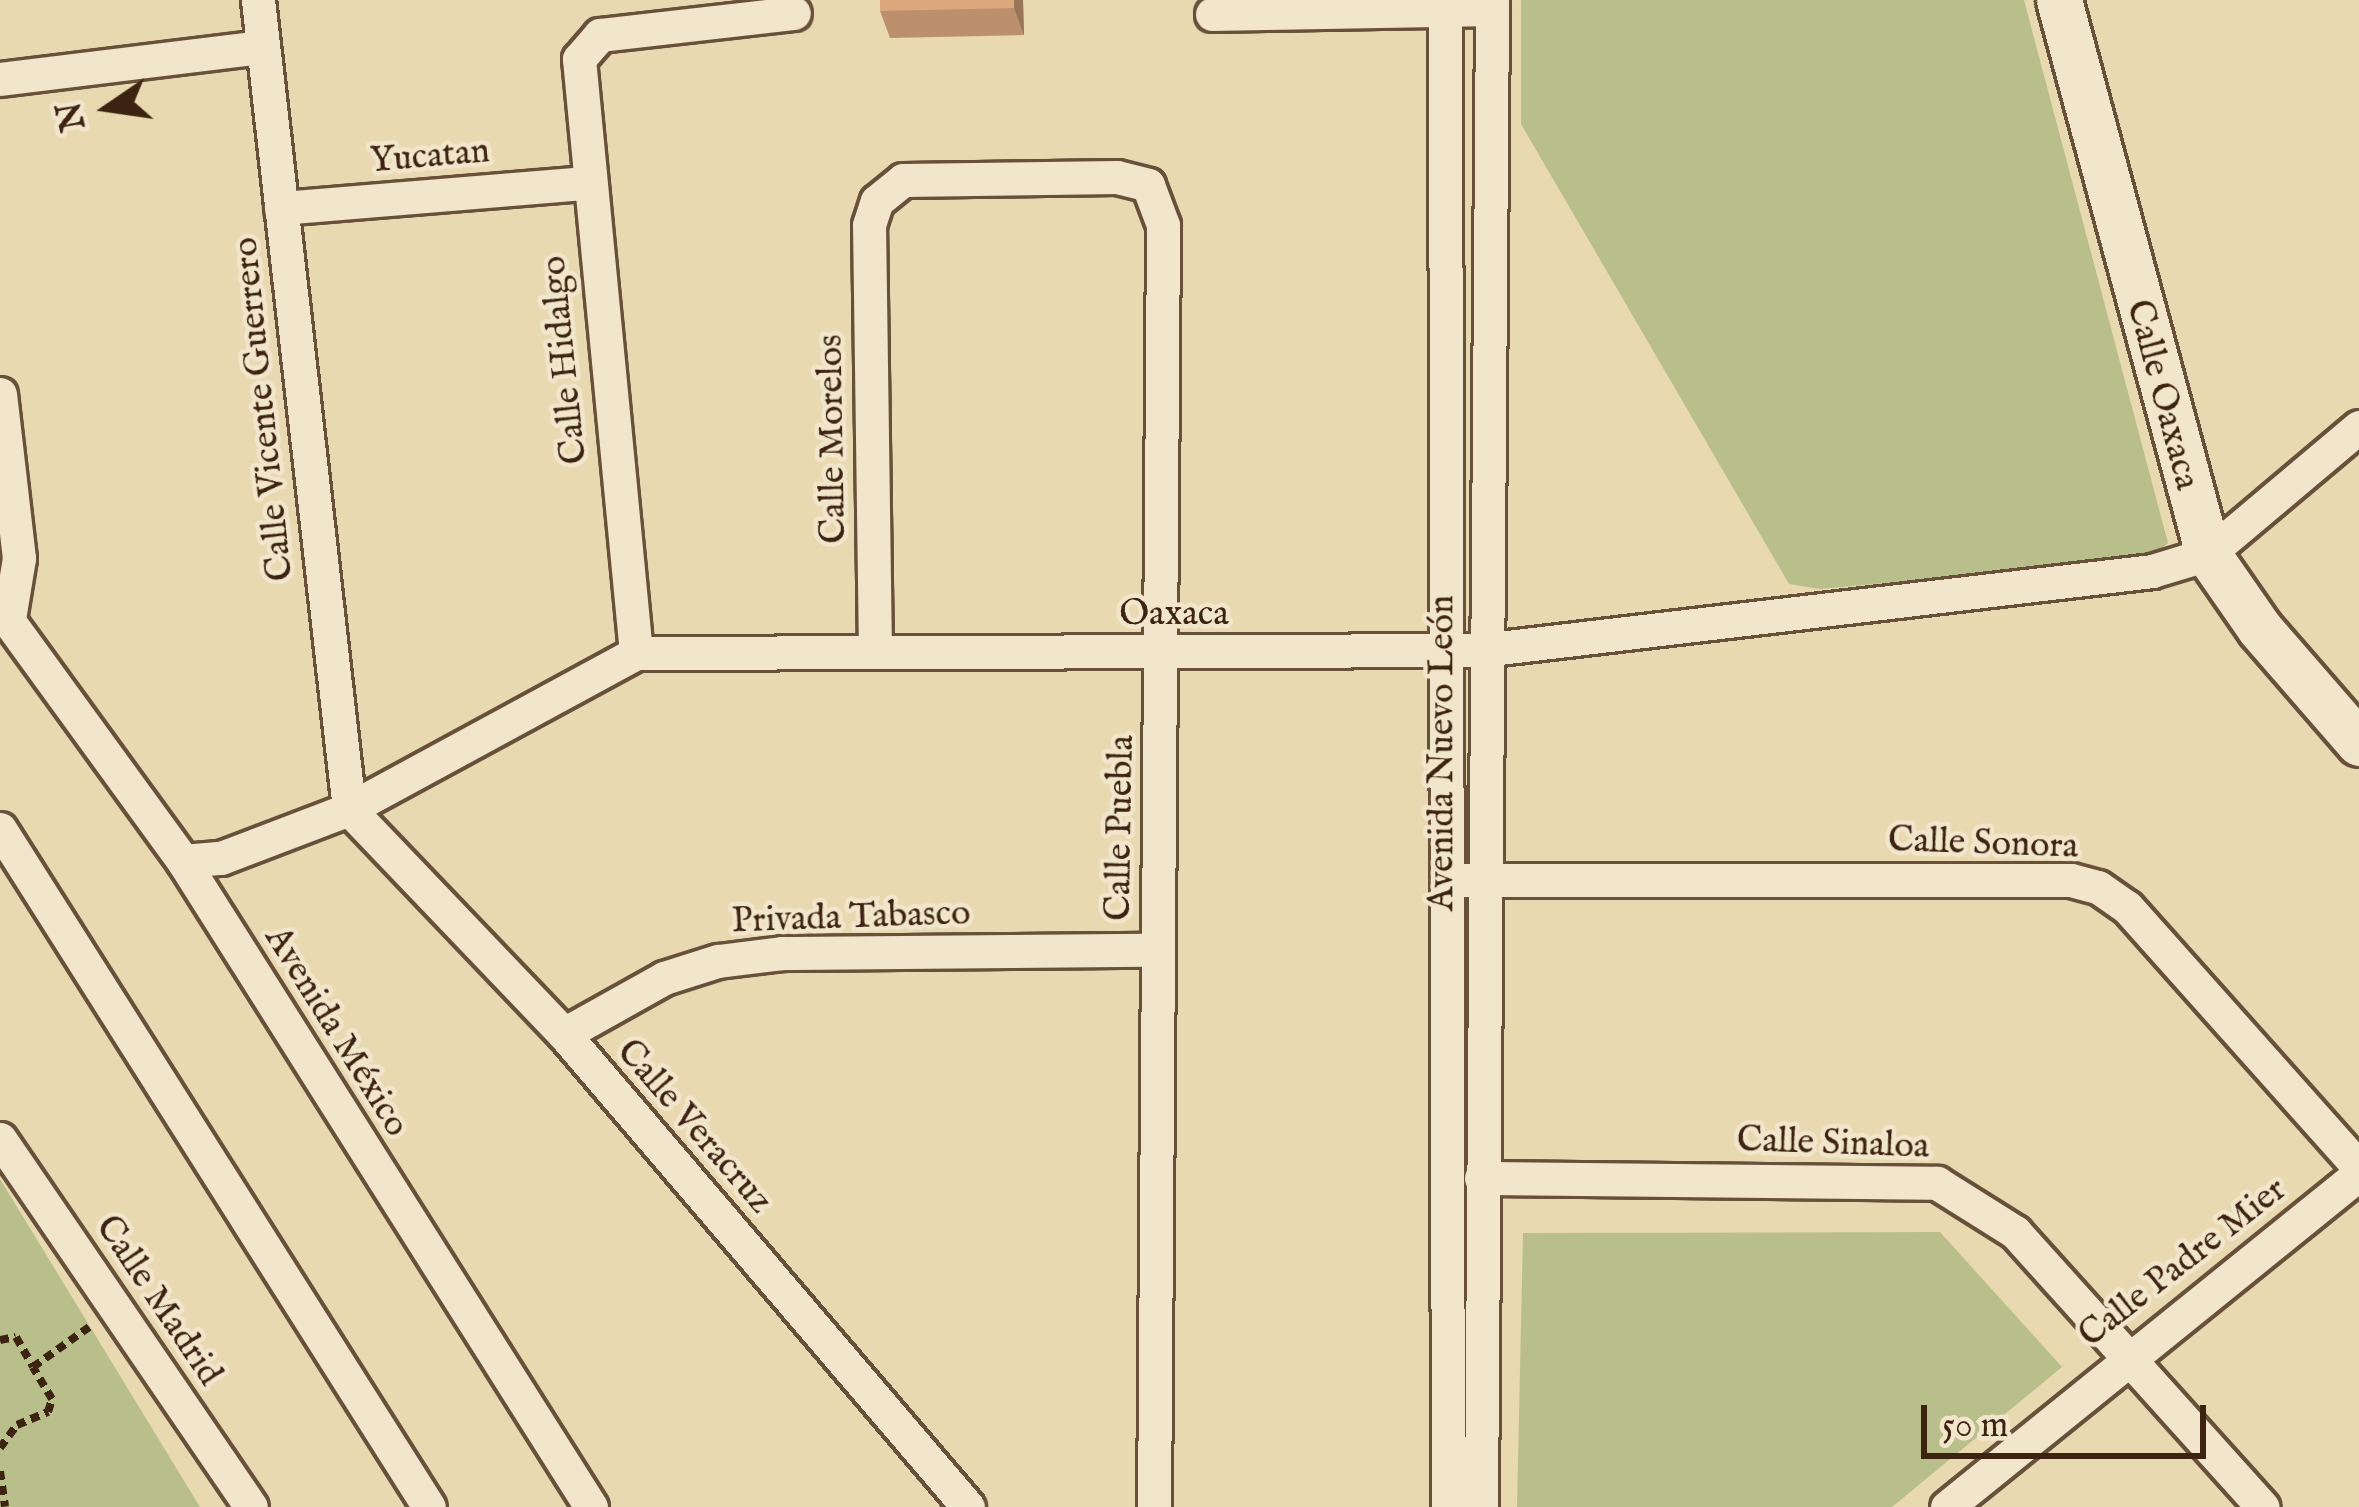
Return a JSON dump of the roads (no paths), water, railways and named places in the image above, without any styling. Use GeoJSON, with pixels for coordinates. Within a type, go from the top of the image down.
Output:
{"type":"FeatureCollection","features":[{"type":"Feature","properties":{"kind":"street","name":"Calle Vicente Guerrero"},"geometry":{"type":"LineString","coordinates":[[258,0],[349,809]]}},
{"type":"Feature","properties":{"kind":"street","name":"Calle Oaxaca"},"geometry":{"type":"LineString","coordinates":[[2060,0],[2208,554],[2260,629],[2359,742]]}},
{"type":"Feature","properties":{"kind":"street"},"geometry":{"type":"LineString","coordinates":[[1445,5],[1450,417],[1466,650]]}},
{"type":"Feature","properties":{"kind":"street"},"geometry":{"type":"LineString","coordinates":[[1212,14],[1492,5]]}},
{"type":"Feature","properties":{"kind":"street","name":"Avenida Nuevo León"},"geometry":{"type":"LineString","coordinates":[[1481,1507],[1465,1304],[1469,1184],[1466,650],[1486,411],[1492,5]]}},
{"type":"Feature","properties":{"kind":"street","name":"Calle Hidalgo"},"geometry":{"type":"LineString","coordinates":[[636,652],[585,183],[579,59],[600,35],[794,13]]}},
{"type":"Feature","properties":{"kind":"street"},"geometry":{"type":"LineString","coordinates":[[0,79],[262,47]]}},
{"type":"Feature","properties":{"kind":"street"},"geometry":{"type":"LineString","coordinates":[[1446,136],[1490,135]]}},
{"type":"Feature","properties":{"kind":"street","name":"Calle Puebla"},"geometry":{"type":"LineString","coordinates":[[869,225],[877,201],[903,181],[1117,177],[1148,185],[1163,225],[1154,1507]]}},
{"type":"Feature","properties":{"kind":"street","name":"Yucatan"},"geometry":{"type":"LineString","coordinates":[[280,208],[585,183]]}},
{"type":"Feature","properties":{"kind":"street","name":"Calle Morelos"},"geometry":{"type":"LineString","coordinates":[[869,225],[875,652]]}},
{"type":"Feature","properties":{"kind":"street"},"geometry":{"type":"LineString","coordinates":[[1447,262],[1488,258]]}},
{"type":"Feature","properties":{"kind":"street"},"geometry":{"type":"LineString","coordinates":[[0,394],[19,558],[3,618]]}},
{"type":"Feature","properties":{"kind":"street"},"geometry":{"type":"LineString","coordinates":[[1450,417],[1486,411]]}},
{"type":"Feature","properties":{"kind":"street"},"geometry":{"type":"LineString","coordinates":[[2208,554],[2359,427]]}},
{"type":"Feature","properties":{"kind":"street","name":"Oaxaca"},"geometry":{"type":"LineString","coordinates":[[183,861],[221,858],[349,809],[636,652],[1163,655],[1466,650],[2152,571],[2208,554]]}},
{"type":"Feature","properties":{"kind":"street","name":"Avenida México"},"geometry":{"type":"LineString","coordinates":[[3,618],[183,861],[591,1507]]}},
{"type":"Feature","properties":{"kind":"street","name":"Calle Veracruz"},"geometry":{"type":"LineString","coordinates":[[349,809],[564,1034],[968,1507]]}},
{"type":"Feature","properties":{"kind":"street"},"geometry":{"type":"LineString","coordinates":[[0,829],[429,1507]]}},
{"type":"Feature","properties":{"kind":"street","name":"Calle Sonora"},"geometry":{"type":"LineString","coordinates":[[1466,880],[2071,880],[2098,887],[2127,907],[2359,1171]]}},
{"type":"Feature","properties":{"kind":"street","name":"Privada Tabasco"},"geometry":{"type":"LineString","coordinates":[[564,1034],[664,978],[718,961],[782,953],[1158,950]]}},
{"type":"Feature","properties":{"kind":"street","name":"Calle Madrid"},"geometry":{"type":"LineString","coordinates":[[0,1139],[251,1507]]}},
{"type":"Feature","properties":{"kind":"street","name":"Calle Padre Mier"},"geometry":{"type":"LineString","coordinates":[[1947,1507],[2359,1171]]}},
{"type":"Feature","properties":{"kind":"street","name":"Calle Sinaloa"},"geometry":{"type":"LineString","coordinates":[[1469,1184],[1937,1183],[2015,1232],[2263,1507]]}},
{"type":"Feature","properties":{"kind":"street"},"geometry":{"type":"LineString","coordinates":[[1448,1507],[1465,1304]]}}]}
